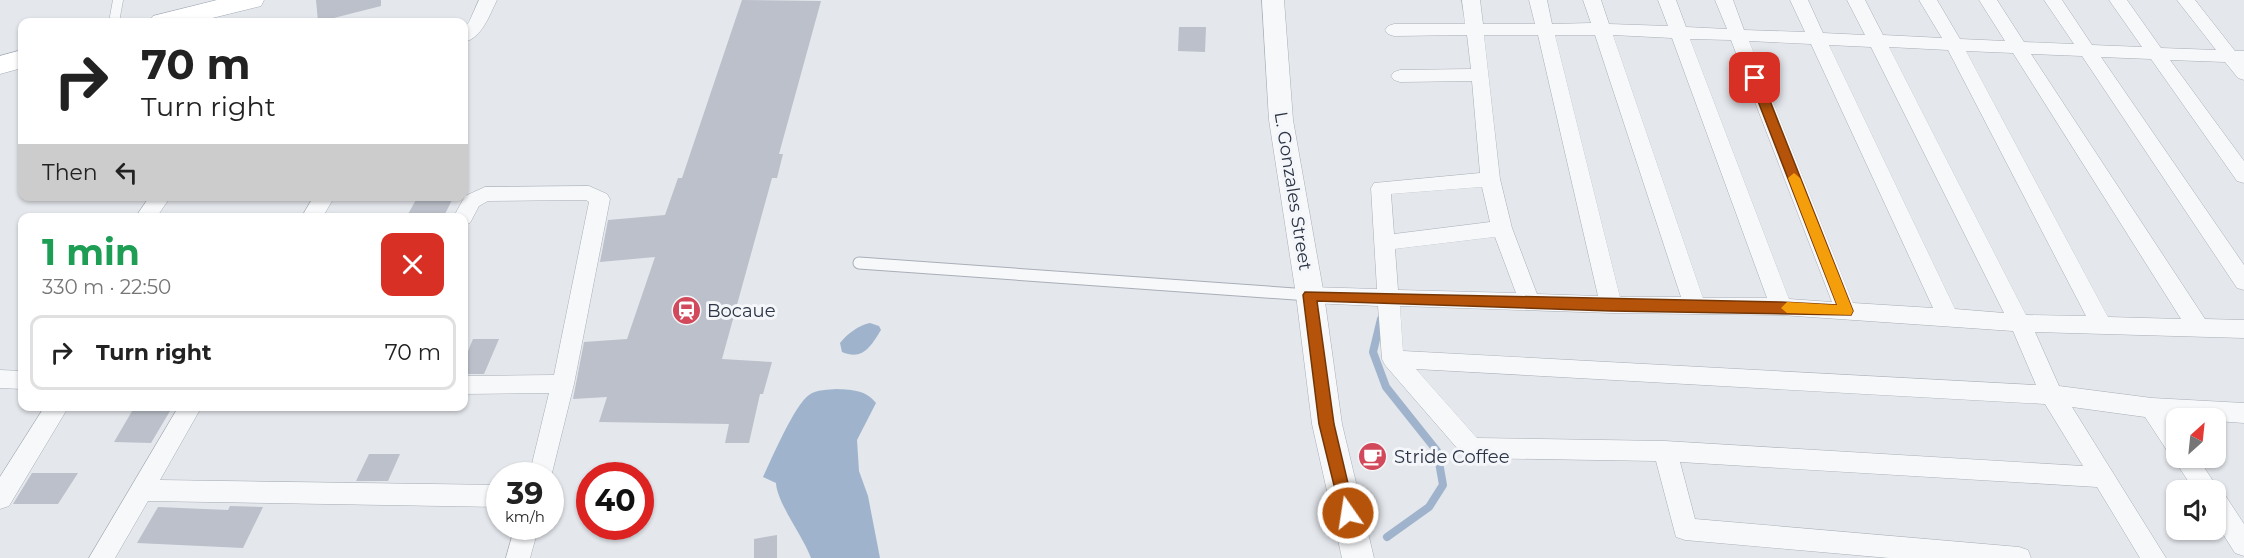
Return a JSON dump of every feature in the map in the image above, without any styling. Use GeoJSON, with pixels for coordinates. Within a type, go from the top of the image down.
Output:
{"type":"FeatureCollection","features":[{"type":"Feature","properties":{"kind":"main road"},"geometry":{"type":"LineString","coordinates":[[179,18],[251,0]]}},
{"type":"Feature","properties":{"kind":"main road"},"geometry":{"type":"LineString","coordinates":[[0,64],[18,60]]}},
{"type":"Feature","properties":{"kind":"street"},"geometry":{"type":"LineString","coordinates":[[468,32],[476,25],[488,0]]}},
{"type":"Feature","properties":{"kind":"street","name":"L. Gonzales Street"},"geometry":{"type":"LineString","coordinates":[[1273,0],[1281,120],[1310,295],[1327,424],[1358,558]]}},
{"type":"Feature","properties":{"kind":"street"},"geometry":{"type":"LineString","coordinates":[[1471,0],[1481,75],[1490,179],[1502,228],[1530,303]]}},
{"type":"Feature","properties":{"kind":"street"},"geometry":{"type":"LineString","coordinates":[[1538,0],[1611,305]]}},
{"type":"Feature","properties":{"kind":"street"},"geometry":{"type":"LineString","coordinates":[[1592,0],[1695,306]]}},
{"type":"Feature","properties":{"kind":"street"},"geometry":{"type":"LineString","coordinates":[[1667,0],[1781,307]]}},
{"type":"Feature","properties":{"kind":"street"},"geometry":{"type":"LineString","coordinates":[[1724,0],[1846,311]]}},
{"type":"Feature","properties":{"kind":"street"},"geometry":{"type":"LineString","coordinates":[[1799,0],[1948,317]]}},
{"type":"Feature","properties":{"kind":"street"},"geometry":{"type":"LineString","coordinates":[[1856,0],[2020,323],[2052,395],[2154,558]]}},
{"type":"Feature","properties":{"kind":"street"},"geometry":{"type":"LineString","coordinates":[[1928,0],[1954,44],[2101,324]]}},
{"type":"Feature","properties":{"kind":"street"},"geometry":{"type":"LineString","coordinates":[[1988,0],[2198,327]]}},
{"type":"Feature","properties":{"kind":"street"},"geometry":{"type":"LineString","coordinates":[[2053,0],[2244,282]]}},
{"type":"Feature","properties":{"kind":"street"},"geometry":{"type":"LineString","coordinates":[[2118,0],[2244,176]]}},
{"type":"Feature","properties":{"kind":"street"},"geometry":{"type":"LineString","coordinates":[[2186,0],[2237,57],[2244,74]]}},
{"type":"Feature","properties":{"kind":"street"},"geometry":{"type":"LineString","coordinates":[[1395,30],[1601,29],[2237,57]]}},
{"type":"Feature","properties":{"kind":"street"},"geometry":{"type":"LineString","coordinates":[[1400,76],[1481,75]]}},
{"type":"Feature","properties":{"kind":"street"},"geometry":{"type":"LineString","coordinates":[[1490,179],[1381,188],[1393,359],[1471,448],[1665,451],[2102,477]]}},
{"type":"Feature","properties":{"kind":"street"},"geometry":{"type":"LineString","coordinates":[[466,213],[472,201],[485,194],[589,193],[600,199],[563,384],[544,462]]}},
{"type":"Feature","properties":{"kind":"street"},"geometry":{"type":"LineString","coordinates":[[1384,243],[1502,228]]}},
{"type":"Feature","properties":{"kind":"street"},"geometry":{"type":"LineString","coordinates":[[1310,295],[1530,303],[1781,307],[2020,323],[2244,329]]}},
{"type":"Feature","properties":{"kind":"street"},"geometry":{"type":"LineString","coordinates":[[1393,359],[2052,395],[2152,408],[2244,413]]}},
{"type":"Feature","properties":{"kind":"street"},"geometry":{"type":"LineString","coordinates":[[0,379],[18,380]]}},
{"type":"Feature","properties":{"kind":"street"},"geometry":{"type":"LineString","coordinates":[[468,385],[563,384]]}},
{"type":"Feature","properties":{"kind":"street"},"geometry":{"type":"LineString","coordinates":[[2152,408],[2166,430]]}},
{"type":"Feature","properties":{"kind":"street"},"geometry":{"type":"LineString","coordinates":[[0,498],[55,411]]}},
{"type":"Feature","properties":{"kind":"street"},"geometry":{"type":"LineString","coordinates":[[101,558],[188,411]]}},
{"type":"Feature","properties":{"kind":"street"},"geometry":{"type":"LineString","coordinates":[[1665,451],[1685,529],[2019,558]]}},
{"type":"Feature","properties":{"kind":"street"},"geometry":{"type":"LineString","coordinates":[[141,490],[486,496]]}},
{"type":"Feature","properties":{"kind":"street"},"geometry":{"type":"LineString","coordinates":[[2226,518],[2244,545]]}},
{"type":"Feature","properties":{"kind":"street"},"geometry":{"type":"LineString","coordinates":[[518,558],[523,540]]}},
{"type":"Feature","properties":{"kind":"lane"},"geometry":{"type":"LineString","coordinates":[[115,18],[118,0]]}},
{"type":"Feature","properties":{"kind":"lane"},"geometry":{"type":"LineString","coordinates":[[859,263],[1310,295]]}},
{"type":"Feature","properties":{"kind":"water"},"geometry":{"type":"Polygon","coordinates":[[[870,323],[879,326],[881,330],[870,346],[856,355],[842,352],[840,343],[850,333],[870,323]]]}},
{"type":"Feature","properties":{"kind":"water"},"geometry":{"type":"Polygon","coordinates":[[[837,389],[863,393],[876,403],[857,440],[859,471],[868,496],[880,558],[811,558],[785,510],[776,483],[763,477],[803,400],[815,392],[837,389]]]}},
{"type":"Feature","properties":{"kind":"building"},"geometry":{"type":"Polygon","coordinates":[[[316,0],[381,0],[381,6],[334,18],[318,18],[316,0]]]}},
{"type":"Feature","properties":{"kind":"building","name":"Bocaue"},"geometry":{"type":"Polygon","coordinates":[[[742,0],[821,1],[779,154],[783,154],[777,178],[772,178],[722,359],[772,362],[763,394],[760,394],[749,443],[725,443],[729,424],[599,422],[607,397],[573,399],[584,342],[627,339],[655,257],[600,262],[608,220],[665,215],[678,178],[682,178],[742,0]]]}},
{"type":"Feature","properties":{"kind":"building"},"geometry":{"type":"Polygon","coordinates":[[[1179,27],[1206,27],[1205,52],[1178,51],[1179,27]]]}},
{"type":"Feature","properties":{"kind":"building"},"geometry":{"type":"Polygon","coordinates":[[[415,201],[452,201],[446,213],[409,213],[415,201]]]}},
{"type":"Feature","properties":{"kind":"building"},"geometry":{"type":"Polygon","coordinates":[[[473,339],[499,339],[484,374],[468,374],[468,351],[473,339]]]}},
{"type":"Feature","properties":{"kind":"building"},"geometry":{"type":"Polygon","coordinates":[[[132,411],[170,411],[151,443],[114,442],[132,411]]]}},
{"type":"Feature","properties":{"kind":"building"},"geometry":{"type":"Polygon","coordinates":[[[369,454],[400,454],[388,481],[356,481],[369,454]]]}},
{"type":"Feature","properties":{"kind":"building"},"geometry":{"type":"Polygon","coordinates":[[[32,473],[78,473],[58,504],[13,504],[32,473]]]}},
{"type":"Feature","properties":{"kind":"building"},"geometry":{"type":"Polygon","coordinates":[[[230,506],[263,507],[243,548],[137,543],[158,507],[228,510],[230,506]]]}},
{"type":"Feature","properties":{"kind":"building"},"geometry":{"type":"Polygon","coordinates":[[[777,535],[777,558],[754,558],[754,539],[777,535]]]}},
{"type":"Feature","properties":{"kind":"waterway"},"geometry":{"type":"LineString","coordinates":[[1381,319],[1373,352],[1386,387],[1437,451],[1443,485],[1429,507],[1387,537]]}},
{"type":"Feature","properties":{"kind":"slow traffic"},"geometry":{"type":"LineString","coordinates":[[1787,308],[1846,311],[1794,178]]}},
{"type":"Feature","properties":{"kind":"place","name":"Bocaue"},"geometry":{"type":"Point","coordinates":[686,311]}},
{"type":"Feature","properties":{"kind":"place","name":"Stride Coffee"},"geometry":{"type":"Point","coordinates":[1373,457]}},
{"type":"Feature","properties":{"kind":"route"},"geometry":{"type":"LineString","coordinates":[[1348,513],[1327,424],[1310,295],[1611,305],[1781,307],[1846,311],[1755,78]]}}]}
